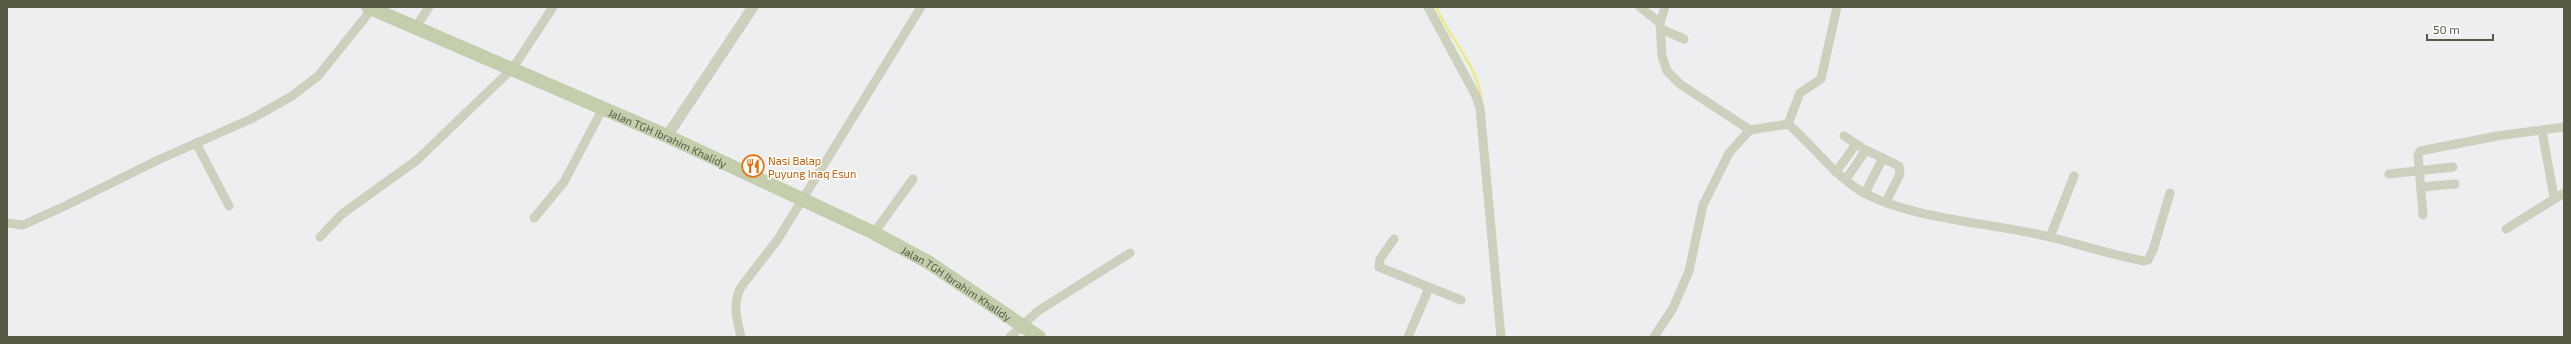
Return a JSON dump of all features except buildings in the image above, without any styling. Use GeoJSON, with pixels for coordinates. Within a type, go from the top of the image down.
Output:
{"type":"FeatureCollection","features":[{"type":"Feature","properties":{"kind":"main road","name":"Jalan TGH Ibrahim Khalidy"},"geometry":{"type":"LineString","coordinates":[[370,8],[513,68],[667,136],[874,233],[928,262],[1022,324],[1039,337]]}},
{"type":"Feature","properties":{"kind":"street"},"geometry":{"type":"LineString","coordinates":[[416,27],[429,7]]}},
{"type":"Feature","properties":{"kind":"street"},"geometry":{"type":"LineString","coordinates":[[320,237],[348,210],[417,160],[513,68],[553,7]]}},
{"type":"Feature","properties":{"kind":"street"},"geometry":{"type":"LineString","coordinates":[[667,136],[752,7]]}},
{"type":"Feature","properties":{"kind":"street"},"geometry":{"type":"LineString","coordinates":[[741,337],[736,310],[738,293],[778,239],[804,199],[921,7]]}},
{"type":"Feature","properties":{"kind":"street"},"geometry":{"type":"LineString","coordinates":[[1428,7],[1473,90],[1480,108],[1501,337]]}},
{"type":"Feature","properties":{"kind":"street"},"geometry":{"type":"LineString","coordinates":[[1640,7],[1660,26],[1684,40]]}},
{"type":"Feature","properties":{"kind":"street"},"geometry":{"type":"LineString","coordinates":[[1665,7],[1660,26],[1663,62],[1673,78],[1750,130]]}},
{"type":"Feature","properties":{"kind":"street"},"geometry":{"type":"LineString","coordinates":[[1788,124],[1800,93],[1821,79],[1837,7]]}},
{"type":"Feature","properties":{"kind":"street"},"geometry":{"type":"LineString","coordinates":[[7,223],[23,225],[196,143],[251,119],[304,87],[318,76],[370,8]]}},
{"type":"Feature","properties":{"kind":"street"},"geometry":{"type":"LineString","coordinates":[[534,218],[564,182],[603,108]]}},
{"type":"Feature","properties":{"kind":"street"},"geometry":{"type":"LineString","coordinates":[[1654,337],[1673,308],[1689,272],[1704,206],[1713,183],[1729,153],[1750,130],[1788,124]]}},
{"type":"Feature","properties":{"kind":"street"},"geometry":{"type":"LineString","coordinates":[[1788,124],[1846,180],[1864,193],[1886,202],[1949,218],[2050,237],[2084,247],[2147,261],[2153,250],[2170,193]]}},
{"type":"Feature","properties":{"kind":"street"},"geometry":{"type":"LineString","coordinates":[[2423,215],[2418,155],[2422,151],[2497,136],[2564,127]]}},
{"type":"Feature","properties":{"kind":"street"},"geometry":{"type":"LineString","coordinates":[[2542,131],[2554,197]]}},
{"type":"Feature","properties":{"kind":"street"},"geometry":{"type":"LineString","coordinates":[[1844,136],[1866,150],[1899,166],[1901,169],[1886,202]]}},
{"type":"Feature","properties":{"kind":"street"},"geometry":{"type":"LineString","coordinates":[[196,143],[228,206]]}},
{"type":"Feature","properties":{"kind":"street"},"geometry":{"type":"LineString","coordinates":[[1836,172],[1856,144]]}},
{"type":"Feature","properties":{"kind":"street"},"geometry":{"type":"LineString","coordinates":[[1846,180],[1866,150]]}},
{"type":"Feature","properties":{"kind":"street"},"geometry":{"type":"LineString","coordinates":[[1864,193],[1884,158]]}},
{"type":"Feature","properties":{"kind":"street"},"geometry":{"type":"LineString","coordinates":[[2389,174],[2420,172],[2453,167]]}},
{"type":"Feature","properties":{"kind":"street"},"geometry":{"type":"LineString","coordinates":[[2050,237],[2074,176]]}},
{"type":"Feature","properties":{"kind":"street"},"geometry":{"type":"LineString","coordinates":[[874,233],[913,178]]}},
{"type":"Feature","properties":{"kind":"street"},"geometry":{"type":"LineString","coordinates":[[2421,187],[2455,184]]}},
{"type":"Feature","properties":{"kind":"street"},"geometry":{"type":"LineString","coordinates":[[2506,229],[2554,197],[2564,193]]}},
{"type":"Feature","properties":{"kind":"street"},"geometry":{"type":"LineString","coordinates":[[1394,239],[1380,259],[1379,267],[1461,300]]}},
{"type":"Feature","properties":{"kind":"street"},"geometry":{"type":"LineString","coordinates":[[1010,337],[1022,324],[1130,252]]}},
{"type":"Feature","properties":{"kind":"street"},"geometry":{"type":"LineString","coordinates":[[1408,337],[1429,288]]}},
{"type":"Feature","properties":{"kind":"waterway"},"geometry":{"type":"LineString","coordinates":[[1436,7],[1476,77],[1482,103]]}},
{"type":"Feature","properties":{"kind":"place","name":"Nasi Balap Puyung Inaq Esun"},"geometry":{"type":"Point","coordinates":[753,166]}}]}
